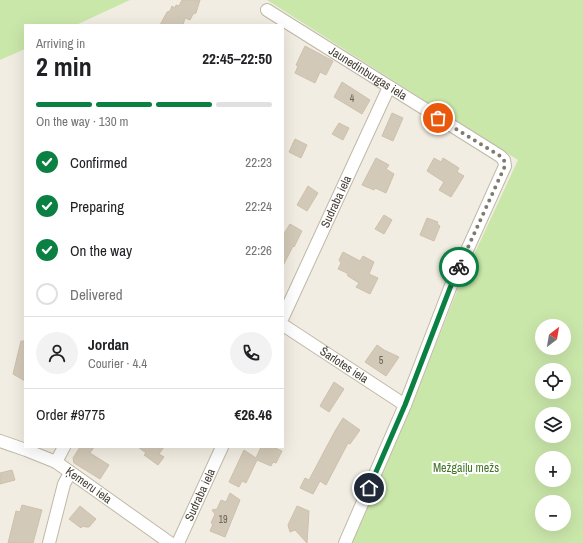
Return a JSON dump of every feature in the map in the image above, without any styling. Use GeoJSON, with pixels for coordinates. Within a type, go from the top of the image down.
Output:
{"type":"FeatureCollection","features":[{"type":"Feature","properties":{"kind":"street","name":"Jaunedinburgas iela"},"geometry":{"type":"LineString","coordinates":[[270,24],[267,10],[500,156],[504,160],[505,166],[450,288],[405,405]]}},
{"type":"Feature","properties":{"kind":"street","name":"Sudraba iela"},"geometry":{"type":"LineString","coordinates":[[284,315],[389,87]]}},
{"type":"Feature","properties":{"kind":"street","name":"Šarlotes iela"},"geometry":{"type":"LineString","coordinates":[[284,327],[405,405]]}},
{"type":"Feature","properties":{"kind":"street"},"geometry":{"type":"LineString","coordinates":[[345,543],[405,405]]}},
{"type":"Feature","properties":{"kind":"street","name":"Ķemeru iela"},"geometry":{"type":"LineString","coordinates":[[0,441],[56,462],[170,543]]}},
{"type":"Feature","properties":{"kind":"street"},"geometry":{"type":"LineString","coordinates":[[56,462],[63,448]]}},
{"type":"Feature","properties":{"kind":"street","name":"Sudraba iela"},"geometry":{"type":"LineString","coordinates":[[178,543],[222,448]]}},
{"type":"Feature","properties":{"kind":"street"},"geometry":{"type":"LineString","coordinates":[[49,543],[64,484],[70,473]]}},
{"type":"Feature","properties":{"kind":"green space"},"geometry":{"type":"Polygon","coordinates":[[[0,0],[130,0],[78,24],[24,24],[24,49],[0,60],[0,0]]]}},
{"type":"Feature","properties":{"kind":"green space","name":"Mežgaiļu mežs"},"geometry":{"type":"Polygon","coordinates":[[[267,0],[583,0],[583,543],[352,543],[412,404],[457,291],[518,160],[267,0]]]}},
{"type":"Feature","properties":{"kind":"building"},"geometry":{"type":"Polygon","coordinates":[[[182,0],[200,0],[196,13],[193,14],[190,20],[185,18],[183,24],[161,24],[172,6],[175,8],[176,5],[179,6],[182,0]]]}},
{"type":"Feature","properties":{"kind":"building"},"geometry":{"type":"Polygon","coordinates":[[[305,46],[333,61],[326,75],[320,72],[315,83],[295,73],[298,66],[296,65],[305,46]]]}},
{"type":"Feature","properties":{"kind":"building"},"geometry":{"type":"Polygon","coordinates":[[[342,82],[370,100],[362,114],[334,97],[342,82]]]}},
{"type":"Feature","properties":{"kind":"building"},"geometry":{"type":"Polygon","coordinates":[[[392,113],[403,118],[393,141],[382,136],[392,113]]]}},
{"type":"Feature","properties":{"kind":"building"},"geometry":{"type":"Polygon","coordinates":[[[339,123],[349,128],[343,140],[332,134],[339,123]]]}},
{"type":"Feature","properties":{"kind":"building"},"geometry":{"type":"Polygon","coordinates":[[[295,139],[307,145],[301,158],[289,152],[295,139]]]}},
{"type":"Feature","properties":{"kind":"building"},"geometry":{"type":"Polygon","coordinates":[[[376,158],[389,165],[386,169],[394,174],[386,193],[375,188],[374,190],[362,185],[376,158]]]}},
{"type":"Feature","properties":{"kind":"building"},"geometry":{"type":"Polygon","coordinates":[[[434,158],[441,162],[443,158],[459,168],[457,172],[464,176],[451,197],[439,190],[444,182],[427,171],[434,158]]]}},
{"type":"Feature","properties":{"kind":"building"},"geometry":{"type":"Polygon","coordinates":[[[308,186],[318,193],[307,211],[297,205],[308,186]]]}},
{"type":"Feature","properties":{"kind":"building"},"geometry":{"type":"Polygon","coordinates":[[[384,215],[392,220],[384,234],[375,229],[384,215]]]}},
{"type":"Feature","properties":{"kind":"building"},"geometry":{"type":"Polygon","coordinates":[[[427,218],[438,222],[437,224],[440,226],[434,241],[420,235],[427,218]]]}},
{"type":"Feature","properties":{"kind":"building"},"geometry":{"type":"Polygon","coordinates":[[[290,224],[302,231],[284,264],[284,233],[290,224]]]}},
{"type":"Feature","properties":{"kind":"building"},"geometry":{"type":"Polygon","coordinates":[[[343,252],[360,261],[363,256],[374,262],[369,274],[378,278],[370,294],[356,287],[359,283],[348,276],[347,273],[338,269],[341,263],[339,260],[343,252]]]}},
{"type":"Feature","properties":{"kind":"building"},"geometry":{"type":"Polygon","coordinates":[[[21,341],[24,341],[24,380],[13,374],[21,341]]]}},
{"type":"Feature","properties":{"kind":"building"},"geometry":{"type":"Polygon","coordinates":[[[377,345],[399,357],[386,376],[365,362],[377,345]]]}},
{"type":"Feature","properties":{"kind":"building"},"geometry":{"type":"Polygon","coordinates":[[[334,382],[344,389],[329,412],[320,406],[334,382]]]}},
{"type":"Feature","properties":{"kind":"building"},"geometry":{"type":"Polygon","coordinates":[[[343,418],[360,430],[350,444],[348,443],[326,485],[320,481],[313,494],[300,488],[305,478],[309,480],[343,418]]]}},
{"type":"Feature","properties":{"kind":"building"},"geometry":{"type":"Polygon","coordinates":[[[79,448],[93,448],[90,453],[109,465],[100,479],[74,463],[73,458],[79,448]]]}},
{"type":"Feature","properties":{"kind":"building"},"geometry":{"type":"Polygon","coordinates":[[[139,448],[163,448],[159,454],[164,457],[158,465],[144,455],[146,453],[139,448]]]}},
{"type":"Feature","properties":{"kind":"building"},"geometry":{"type":"Polygon","coordinates":[[[261,448],[275,448],[282,451],[276,463],[273,462],[271,466],[257,460],[246,483],[242,481],[239,487],[229,482],[244,450],[256,458],[261,448]]]}},
{"type":"Feature","properties":{"kind":"building"},"geometry":{"type":"Polygon","coordinates":[[[12,470],[15,480],[0,484],[0,473],[12,470]]]}},
{"type":"Feature","properties":{"kind":"building"},"geometry":{"type":"Polygon","coordinates":[[[230,493],[240,500],[225,537],[210,531],[213,524],[211,523],[215,514],[212,510],[217,509],[221,500],[226,502],[230,493]]]}},
{"type":"Feature","properties":{"kind":"building"},"geometry":{"type":"Polygon","coordinates":[[[22,505],[42,510],[33,543],[8,543],[16,511],[20,512],[22,505]]]}},
{"type":"Feature","properties":{"kind":"building"},"geometry":{"type":"Polygon","coordinates":[[[80,506],[96,519],[89,527],[83,526],[81,528],[69,519],[80,506]]]}},
{"type":"Feature","properties":{"kind":"building"},"geometry":{"type":"Polygon","coordinates":[[[297,506],[309,511],[307,543],[295,530],[290,532],[288,525],[297,506]]]}},
{"type":"Feature","properties":{"kind":"way so far"},"geometry":{"type":"LineString","coordinates":[[438,118],[500,156],[504,160],[505,166],[459,267]]}},
{"type":"Feature","properties":{"kind":"route"},"geometry":{"type":"LineString","coordinates":[[369,488],[405,405],[459,267]]}}]}
